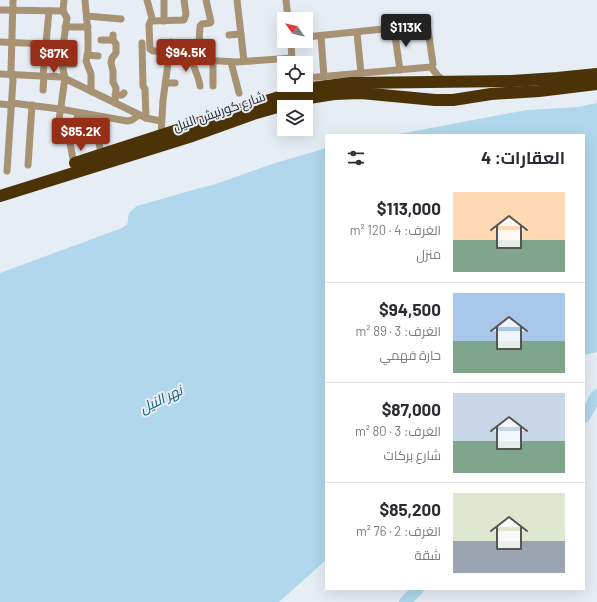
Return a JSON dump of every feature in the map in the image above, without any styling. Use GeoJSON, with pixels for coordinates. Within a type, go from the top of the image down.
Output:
{"type":"FeatureCollection","features":[{"type":"Feature","properties":{"kind":"highway","name":"شارع كورنيش النيل"},"geometry":{"type":"LineString","coordinates":[[313,86],[351,83],[534,80],[597,74]]}},
{"type":"Feature","properties":{"kind":"highway"},"geometry":{"type":"LineString","coordinates":[[435,100],[440,91],[438,84],[446,82],[455,84],[454,91],[461,99]]}},
{"type":"Feature","properties":{"kind":"highway","name":"شارع كورنيش النيل"},"geometry":{"type":"LineString","coordinates":[[0,196],[189,137],[253,114],[309,98],[334,94],[362,93],[435,100],[461,99],[491,94],[559,89],[597,84]]}},
{"type":"Feature","properties":{"kind":"highway","name":"شارع كورنيش النيل"},"geometry":{"type":"LineString","coordinates":[[0,187],[161,136],[283,92]]}},
{"type":"Feature","properties":{"kind":"street"},"geometry":{"type":"LineString","coordinates":[[7,171],[13,80],[11,74],[13,0]]}},
{"type":"Feature","properties":{"kind":"street"},"geometry":{"type":"LineString","coordinates":[[57,134],[65,78],[62,64],[62,51],[67,16],[63,11],[64,0]]}},
{"type":"Feature","properties":{"kind":"street"},"geometry":{"type":"LineString","coordinates":[[85,0],[88,27],[86,60],[91,74],[91,91]]}},
{"type":"Feature","properties":{"kind":"street"},"geometry":{"type":"LineString","coordinates":[[147,0],[152,17],[149,25],[150,49],[153,51],[196,60],[231,62],[277,60]]}},
{"type":"Feature","properties":{"kind":"street"},"geometry":{"type":"LineString","coordinates":[[164,0],[164,21]]}},
{"type":"Feature","properties":{"kind":"street"},"geometry":{"type":"LineString","coordinates":[[151,21],[184,20],[186,14],[184,0]]}},
{"type":"Feature","properties":{"kind":"street"},"geometry":{"type":"LineString","coordinates":[[200,86],[198,74],[193,64],[196,60],[200,26],[211,22],[206,0]]}},
{"type":"Feature","properties":{"kind":"street"},"geometry":{"type":"LineString","coordinates":[[237,0],[244,61]]}},
{"type":"Feature","properties":{"kind":"street"},"geometry":{"type":"LineString","coordinates":[[286,0],[287,12]]}},
{"type":"Feature","properties":{"kind":"street"},"geometry":{"type":"LineString","coordinates":[[0,10],[63,11]]}},
{"type":"Feature","properties":{"kind":"street"},"geometry":{"type":"LineString","coordinates":[[43,90],[49,11]]}},
{"type":"Feature","properties":{"kind":"street"},"geometry":{"type":"LineString","coordinates":[[87,16],[121,19]]}},
{"type":"Feature","properties":{"kind":"street"},"geometry":{"type":"LineString","coordinates":[[313,37],[422,25],[426,26],[429,32],[433,64],[431,67]]}},
{"type":"Feature","properties":{"kind":"street"},"geometry":{"type":"LineString","coordinates":[[65,27],[88,27]]}},
{"type":"Feature","properties":{"kind":"street"},"geometry":{"type":"LineString","coordinates":[[394,29],[400,70]]}},
{"type":"Feature","properties":{"kind":"street"},"geometry":{"type":"LineString","coordinates":[[357,33],[361,73]]}},
{"type":"Feature","properties":{"kind":"street"},"geometry":{"type":"LineString","coordinates":[[229,35],[241,34]]}},
{"type":"Feature","properties":{"kind":"street"},"geometry":{"type":"LineString","coordinates":[[321,36],[324,77]]}},
{"type":"Feature","properties":{"kind":"street"},"geometry":{"type":"LineString","coordinates":[[101,40],[113,38],[116,44],[116,53],[112,58],[111,63],[113,82],[116,88],[115,99]]}},
{"type":"Feature","properties":{"kind":"street"},"geometry":{"type":"LineString","coordinates":[[0,42],[46,44]]}},
{"type":"Feature","properties":{"kind":"street"},"geometry":{"type":"LineString","coordinates":[[161,136],[161,121],[171,42]]}},
{"type":"Feature","properties":{"kind":"street"},"geometry":{"type":"LineString","coordinates":[[142,43],[143,86],[145,89],[143,117]]}},
{"type":"Feature","properties":{"kind":"street"},"geometry":{"type":"LineString","coordinates":[[87,55],[98,56]]}},
{"type":"Feature","properties":{"kind":"street"},"geometry":{"type":"LineString","coordinates":[[213,61],[213,86]]}},
{"type":"Feature","properties":{"kind":"street"},"geometry":{"type":"LineString","coordinates":[[231,62],[239,93]]}},
{"type":"Feature","properties":{"kind":"street"},"geometry":{"type":"LineString","coordinates":[[62,64],[74,64]]}},
{"type":"Feature","properties":{"kind":"street"},"geometry":{"type":"LineString","coordinates":[[313,78],[431,67]]}},
{"type":"Feature","properties":{"kind":"street"},"geometry":{"type":"LineString","coordinates":[[431,67],[438,76],[446,82]]}},
{"type":"Feature","properties":{"kind":"street"},"geometry":{"type":"LineString","coordinates":[[0,74],[60,76],[91,91],[115,99],[143,117],[161,121]]}},
{"type":"Feature","properties":{"kind":"street"},"geometry":{"type":"LineString","coordinates":[[166,83],[175,83]]}},
{"type":"Feature","properties":{"kind":"street"},"geometry":{"type":"LineString","coordinates":[[115,99],[124,93]]}},
{"type":"Feature","properties":{"kind":"street"},"geometry":{"type":"LineString","coordinates":[[0,104],[32,105],[60,109],[96,120]]}},
{"type":"Feature","properties":{"kind":"street"},"geometry":{"type":"LineString","coordinates":[[28,165],[32,105]]}},
{"type":"Feature","properties":{"kind":"street"},"geometry":{"type":"LineString","coordinates":[[76,128],[77,118],[129,121],[143,117]]}},
{"type":"Feature","properties":{"kind":"street"},"geometry":{"type":"LineString","coordinates":[[96,120],[101,155]]}},
{"type":"Feature","properties":{"kind":"street"},"geometry":{"type":"LineString","coordinates":[[70,143],[74,164]]}},
{"type":"Feature","properties":{"kind":"street"},"geometry":{"type":"LineString","coordinates":[[0,152],[9,153]]}},
{"type":"Feature","properties":{"kind":"water"},"geometry":{"type":"Polygon","coordinates":[[[597,103],[597,352],[585,355],[585,134],[399,134],[528,110],[579,107],[597,103]]]}},
{"type":"Feature","properties":{"kind":"water","name":"نهر النيل"},"geometry":{"type":"Polygon","coordinates":[[[325,148],[325,561],[279,602],[0,602],[0,273],[122,228],[128,222],[129,213],[137,206],[213,185],[272,164],[325,148]]]}},
{"type":"Feature","properties":{"kind":"waterway"},"geometry":{"type":"LineString","coordinates":[[585,415],[597,395]]}},
{"type":"Feature","properties":{"kind":"waterway"},"geometry":{"type":"LineString","coordinates":[[405,602],[417,590]]}}]}
